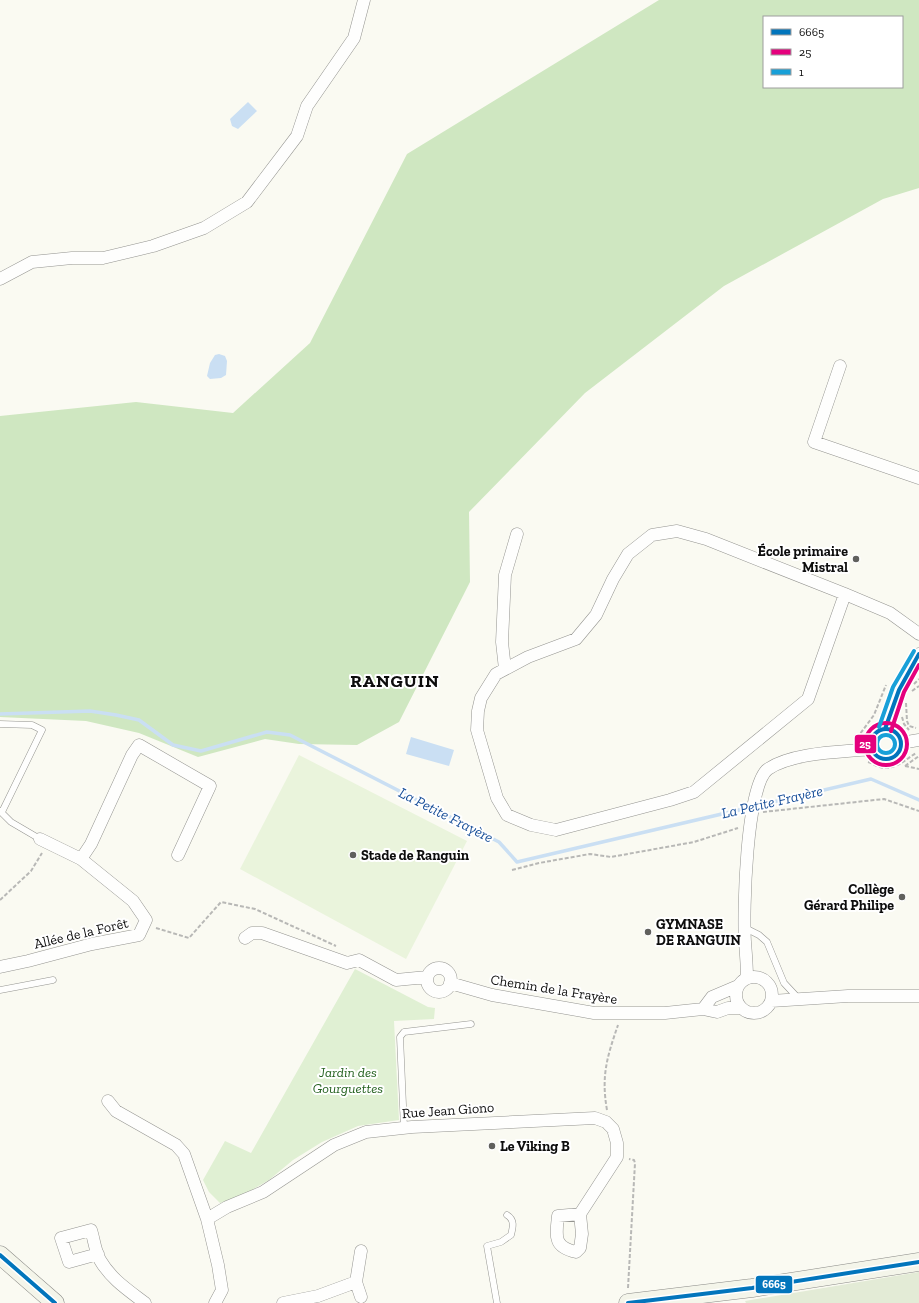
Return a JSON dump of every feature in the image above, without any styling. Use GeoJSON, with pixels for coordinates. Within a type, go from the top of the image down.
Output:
{"type":"FeatureCollection","features":[{"type":"Feature","properties":{"kind":"main road"},"geometry":{"type":"LineString","coordinates":[[0,1255],[55,1303]]}},
{"type":"Feature","properties":{"kind":"main road"},"geometry":{"type":"LineString","coordinates":[[629,1303],[752,1288],[919,1262]]}},
{"type":"Feature","properties":{"kind":"main road"},"geometry":{"type":"LineString","coordinates":[[0,1264],[42,1303]]}},
{"type":"Feature","properties":{"kind":"street"},"geometry":{"type":"LineString","coordinates":[[0,279],[32,262],[72,258],[103,258],[153,246],[204,228],[247,202],[297,136],[306,106],[354,38],[364,0]]}},
{"type":"Feature","properties":{"kind":"street"},"geometry":{"type":"LineString","coordinates":[[840,366],[814,442],[918,476]]}},
{"type":"Feature","properties":{"kind":"street"},"geometry":{"type":"LineString","coordinates":[[845,594],[808,699],[694,792],[556,830],[531,825],[507,815],[497,798],[477,730],[478,711],[481,698],[496,674],[528,658],[576,638],[596,615],[613,579],[628,554],[652,535],[677,531],[706,539],[845,594],[890,613],[919,634]]}},
{"type":"Feature","properties":{"kind":"street"},"geometry":{"type":"LineString","coordinates":[[505,669],[502,642],[505,575],[516,534]]}},
{"type":"Feature","properties":{"kind":"street"},"geometry":{"type":"LineString","coordinates":[[885,729],[896,693],[905,675],[919,654]]}},
{"type":"Feature","properties":{"kind":"street"},"geometry":{"type":"LineString","coordinates":[[885,729],[894,731],[898,735],[901,743],[898,752],[891,758],[882,758],[874,753],[872,749],[874,736],[880,730],[885,729]]}},
{"type":"Feature","properties":{"kind":"street"},"geometry":{"type":"LineString","coordinates":[[901,743],[915,736]]}},
{"type":"Feature","properties":{"kind":"street"},"geometry":{"type":"LineString","coordinates":[[81,859],[91,844],[132,755],[139,745],[210,786],[178,855]]}},
{"type":"Feature","properties":{"kind":"street"},"geometry":{"type":"LineString","coordinates":[[703,1009],[712,997],[743,982],[757,977],[766,982],[771,991],[771,1001],[768,1006],[760,1012],[750,1012],[741,1008],[736,997],[743,982],[750,818],[756,794],[767,769],[793,759],[818,754],[872,749]]}},
{"type":"Feature","properties":{"kind":"street","name":"Allée de la Forêt"},"geometry":{"type":"LineString","coordinates":[[0,967],[92,944],[139,935],[146,920],[133,901],[81,859],[44,841]]}},
{"type":"Feature","properties":{"kind":"street"},"geometry":{"type":"LineString","coordinates":[[244,938],[252,933],[262,933],[347,963],[358,960],[396,980],[427,976],[435,968],[443,969],[449,974],[450,983],[443,991],[435,992],[427,984],[427,976]]}},
{"type":"Feature","properties":{"kind":"street","name":"Chemin de la Frayère"},"geometry":{"type":"LineString","coordinates":[[450,983],[492,995],[594,1013],[672,1013],[703,1009],[717,1012],[728,1008],[741,1008]]}},
{"type":"Feature","properties":{"kind":"street"},"geometry":{"type":"LineString","coordinates":[[771,1001],[848,996],[919,996]]}},
{"type":"Feature","properties":{"kind":"street"},"geometry":{"type":"LineString","coordinates":[[108,1101],[116,1111],[176,1145],[184,1154],[207,1219],[222,1290],[215,1303]]}},
{"type":"Feature","properties":{"kind":"street","name":"Rue Jean Giono"},"geometry":{"type":"LineString","coordinates":[[207,1219],[227,1207],[263,1192],[334,1145],[366,1132],[404,1128],[561,1118],[595,1118],[606,1122]]}},
{"type":"Feature","properties":{"kind":"street"},"geometry":{"type":"LineString","coordinates":[[580,1214],[617,1157],[617,1143],[613,1129],[606,1122]]}},
{"type":"Feature","properties":{"kind":"street"},"geometry":{"type":"LineString","coordinates":[[361,1251],[356,1282],[361,1296]]}},
{"type":"Feature","properties":{"kind":"street"},"geometry":{"type":"LineString","coordinates":[[98,1254],[116,1281],[145,1303]]}},
{"type":"Feature","properties":{"kind":"street"},"geometry":{"type":"LineString","coordinates":[[283,1303],[307,1301],[356,1282]]}},
{"type":"Feature","properties":{"kind":"lane","name":"Allée de la Forêt"},"geometry":{"type":"LineString","coordinates":[[0,724],[32,725],[42,730],[1,811],[11,822],[44,841]]}},
{"type":"Feature","properties":{"kind":"lane"},"geometry":{"type":"LineString","coordinates":[[745,928],[759,935],[767,942],[784,983],[799,1000]]}},
{"type":"Feature","properties":{"kind":"lane"},"geometry":{"type":"LineString","coordinates":[[0,990],[53,980]]}},
{"type":"Feature","properties":{"kind":"lane"},"geometry":{"type":"LineString","coordinates":[[404,1128],[400,1037],[404,1032],[471,1024]]}},
{"type":"Feature","properties":{"kind":"lane"},"geometry":{"type":"LineString","coordinates":[[497,1303],[487,1246],[501,1242],[511,1235],[513,1224],[510,1217],[507,1215]]}},
{"type":"Feature","properties":{"kind":"path"},"geometry":{"type":"LineString","coordinates":[[912,685],[917,683],[919,679]]}},
{"type":"Feature","properties":{"kind":"path"},"geometry":{"type":"LineString","coordinates":[[910,692],[919,686]]}},
{"type":"Feature","properties":{"kind":"path"},"geometry":{"type":"LineString","coordinates":[[906,701],[907,721],[910,726],[919,728]]}},
{"type":"Feature","properties":{"kind":"path"},"geometry":{"type":"LineString","coordinates":[[901,713],[904,724],[915,736]]}},
{"type":"Feature","properties":{"kind":"path"},"geometry":{"type":"LineString","coordinates":[[919,756],[905,766],[919,769]]}},
{"type":"Feature","properties":{"kind":"path"},"geometry":{"type":"LineString","coordinates":[[512,870],[539,863],[590,854],[610,857],[694,842],[737,828],[750,818],[762,812],[884,799],[919,811]]}},
{"type":"Feature","properties":{"kind":"path"},"geometry":{"type":"LineString","coordinates":[[0,900],[31,871],[44,841]]}},
{"type":"Feature","properties":{"kind":"path"},"geometry":{"type":"LineString","coordinates":[[606,1122],[608,1116],[603,1081],[608,1054],[621,1014]]}},
{"type":"Feature","properties":{"kind":"path"},"geometry":{"type":"LineString","coordinates":[[629,1303],[628,1286],[634,1160]]}},
{"type":"Feature","properties":{"kind":"green space"},"geometry":{"type":"Polygon","coordinates":[[[659,0],[919,0],[919,188],[883,199],[724,286],[585,393],[469,512],[470,582],[399,722],[357,745],[299,744],[265,739],[198,757],[139,733],[86,721],[0,717],[0,416],[136,402],[233,413],[310,343],[407,154],[659,0]]]}},
{"type":"Feature","properties":{"kind":"green space","name":"Stade de Ranguin"},"geometry":{"type":"Polygon","coordinates":[[[299,755],[467,841],[406,959],[240,869],[299,755]]]}},
{"type":"Feature","properties":{"kind":"green space","name":"Jardin des Gourguettes"},"geometry":{"type":"Polygon","coordinates":[[[355,969],[428,1007],[435,1008],[434,1019],[394,1021],[399,1120],[358,1126],[322,1142],[293,1160],[269,1180],[255,1188],[250,1193],[220,1203],[209,1192],[203,1180],[225,1141],[251,1153],[355,969]]]}},
{"type":"Feature","properties":{"kind":"green space"},"geometry":{"type":"Polygon","coordinates":[[[919,1272],[919,1303],[746,1303],[745,1301],[919,1272]]]}},
{"type":"Feature","properties":{"kind":"water"},"geometry":{"type":"Polygon","coordinates":[[[248,102],[257,111],[238,129],[232,126],[230,119],[248,102]]]}},
{"type":"Feature","properties":{"kind":"water"},"geometry":{"type":"Polygon","coordinates":[[[219,354],[225,356],[227,361],[226,375],[221,378],[210,379],[207,376],[210,363],[215,355],[219,354]]]}},
{"type":"Feature","properties":{"kind":"water"},"geometry":{"type":"Polygon","coordinates":[[[411,737],[454,750],[449,766],[406,754],[411,737]]]}},
{"type":"Feature","properties":{"kind":"waterway","name":"La Petite Frayère"},"geometry":{"type":"LineString","coordinates":[[0,714],[90,711],[116,715],[139,720],[173,745],[201,751],[267,732],[290,735],[499,842],[517,862],[871,779],[919,800]]}},
{"type":"Feature","properties":{"kind":"transit line","name":"1"},"geometry":{"type":"LineString","coordinates":[[879,727],[893,687],[914,651]]}},
{"type":"Feature","properties":{"kind":"transit line","name":"6665"},"geometry":{"type":"LineString","coordinates":[[885,729],[899,690],[919,654]]}},
{"type":"Feature","properties":{"kind":"transit line","name":"25"},"geometry":{"type":"LineString","coordinates":[[891,731],[904,692],[919,665]]}},
{"type":"Feature","properties":{"kind":"transit line","name":"25"},"geometry":{"type":"LineString","coordinates":[[886,723],[901,729],[907,744],[901,759],[886,765],[871,759],[865,744],[871,729],[886,723]]}},
{"type":"Feature","properties":{"kind":"transit line","name":"6665"},"geometry":{"type":"LineString","coordinates":[[886,729],[896,734],[901,744],[896,754],[886,759],[876,754],[871,744],[876,734],[886,729]]}},
{"type":"Feature","properties":{"kind":"transit line","name":"1"},"geometry":{"type":"LineString","coordinates":[[886,735],[892,738],[895,744],[892,750],[886,753],[880,750],[877,744],[880,738],[886,735]]}},
{"type":"Feature","properties":{"kind":"transit line","name":"6665"},"geometry":{"type":"LineString","coordinates":[[0,1255],[55,1303]]}},
{"type":"Feature","properties":{"kind":"transit line","name":"6665"},"geometry":{"type":"LineString","coordinates":[[628,1303],[752,1288],[919,1262]]}},
{"type":"Feature","properties":{"kind":"place","name":"École primaire Mistral"},"geometry":{"type":"Point","coordinates":[856,559]}},
{"type":"Feature","properties":{"kind":"place","name":"Stade de Ranguin"},"geometry":{"type":"Point","coordinates":[353,855]}},
{"type":"Feature","properties":{"kind":"place","name":"Collège Gérard Philipe"},"geometry":{"type":"Point","coordinates":[902,897]}},
{"type":"Feature","properties":{"kind":"place","name":"GYMNASE DE RANGUIN"},"geometry":{"type":"Point","coordinates":[648,932]}},
{"type":"Feature","properties":{"kind":"place","name":"Le Viking B"},"geometry":{"type":"Point","coordinates":[492,1146]}},
{"type":"Feature","properties":{"kind":"district","name":"RANGUIN"},"geometry":{"type":"Point","coordinates":[395,681]}}]}
